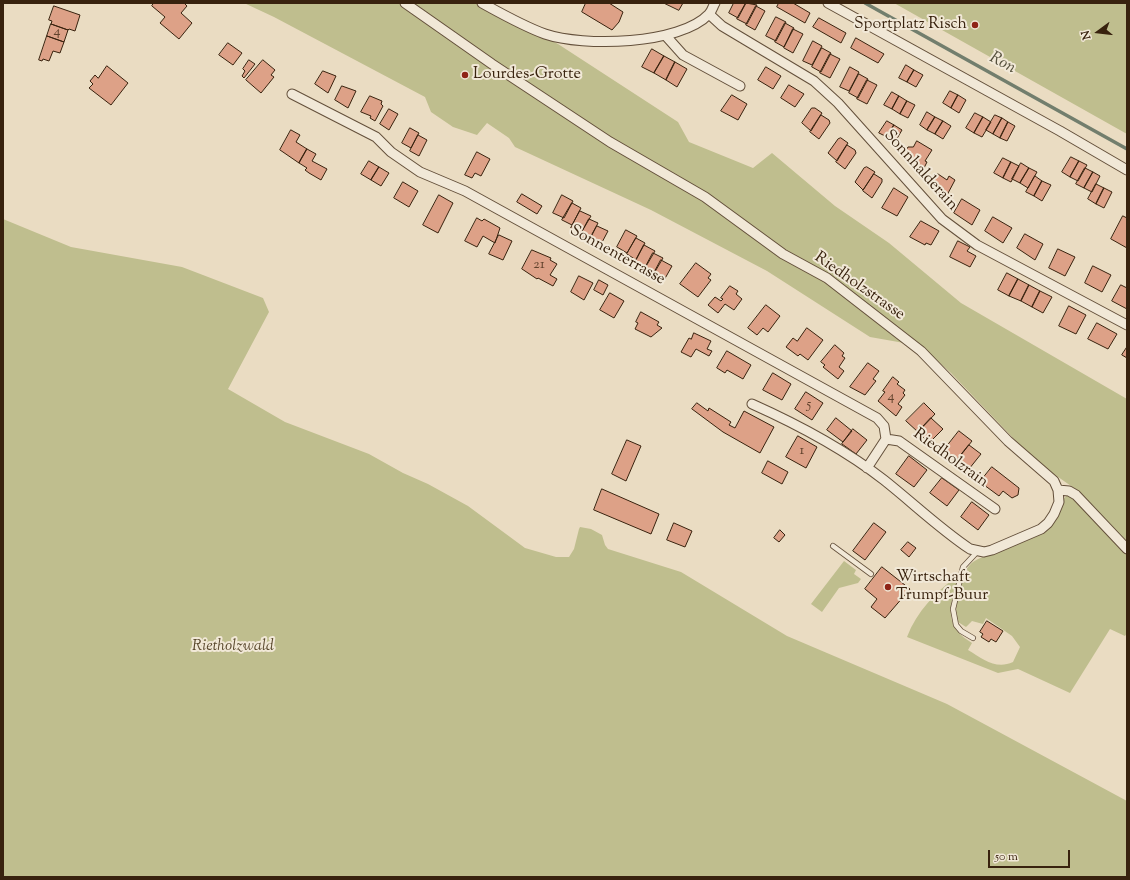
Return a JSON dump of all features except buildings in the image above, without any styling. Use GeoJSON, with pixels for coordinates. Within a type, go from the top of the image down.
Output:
{"type":"FeatureCollection","features":[{"type":"Feature","properties":{"kind":"street","name":"Riedholzstrasse"},"geometry":{"type":"LineString","coordinates":[[405,3],[492,64],[610,142],[705,197],[783,254],[826,278],[921,351],[1008,441],[1054,481],[1058,490]]}},
{"type":"Feature","properties":{"kind":"street"},"geometry":{"type":"LineString","coordinates":[[482,3],[545,34],[570,40],[615,41],[666,36],[688,28],[709,14],[715,3]]}},
{"type":"Feature","properties":{"kind":"street"},"geometry":{"type":"LineString","coordinates":[[828,3],[1060,131],[1127,170]]}},
{"type":"Feature","properties":{"kind":"street","name":"Sonnhalderain"},"geometry":{"type":"LineString","coordinates":[[709,14],[722,26],[814,81],[838,103],[942,219],[958,232],[977,245],[1127,324]]}},
{"type":"Feature","properties":{"kind":"street"},"geometry":{"type":"LineString","coordinates":[[666,36],[683,55],[740,86]]}},
{"type":"Feature","properties":{"kind":"street","name":"Sonnenterrasse"},"geometry":{"type":"LineString","coordinates":[[292,94],[376,137],[391,152],[420,172],[465,191],[871,414],[884,426],[886,439]]}},
{"type":"Feature","properties":{"kind":"street"},"geometry":{"type":"LineString","coordinates":[[752,404],[794,422],[825,440],[867,468],[957,540],[977,552],[992,550],[1041,529],[1054,514],[1058,502],[1058,490],[1076,495],[1093,510],[1127,549]]}},
{"type":"Feature","properties":{"kind":"street"},"geometry":{"type":"LineString","coordinates":[[867,468],[886,439]]}},
{"type":"Feature","properties":{"kind":"street","name":"Riedholzrain"},"geometry":{"type":"LineString","coordinates":[[886,439],[899,441],[995,509]]}},
{"type":"Feature","properties":{"kind":"lane"},"geometry":{"type":"LineString","coordinates":[[833,546],[871,574]]}},
{"type":"Feature","properties":{"kind":"lane"},"geometry":{"type":"LineString","coordinates":[[973,638],[961,631],[953,618],[955,595],[963,567],[977,552]]}},
{"type":"Feature","properties":{"kind":"green space"},"geometry":{"type":"Polygon","coordinates":[[[244,3],[479,3],[558,44],[678,122],[689,142],[753,168],[772,153],[835,206],[889,243],[961,303],[1127,399],[1127,545],[1074,488],[1035,461],[951,373],[921,346],[870,337],[767,271],[651,210],[515,147],[509,138],[487,123],[477,135],[453,127],[431,112],[425,97],[274,17],[244,3]]]}},
{"type":"Feature","properties":{"kind":"green space"},"geometry":{"type":"Polygon","coordinates":[[[894,3],[1127,3],[1127,134],[894,3]]]}},
{"type":"Feature","properties":{"kind":"green space","name":"Rietholzwald"},"geometry":{"type":"Polygon","coordinates":[[[3,219],[71,247],[182,267],[263,298],[269,312],[228,389],[285,422],[369,454],[403,473],[428,484],[468,506],[525,548],[556,557],[569,557],[574,549],[580,527],[591,529],[602,535],[608,549],[681,572],[787,636],[947,704],[1127,801],[1127,877],[3,877],[3,219]]]}},
{"type":"Feature","properties":{"kind":"green space"},"geometry":{"type":"Polygon","coordinates":[[[1067,495],[1071,495],[1127,553],[1127,633],[1125,636],[1110,629],[1070,693],[1018,669],[998,673],[907,637],[921,611],[941,589],[957,576],[957,583],[951,607],[952,621],[964,638],[972,643],[968,650],[984,660],[995,664],[1001,665],[1013,662],[1020,647],[1012,636],[986,618],[983,624],[972,621],[966,627],[958,622],[956,609],[962,577],[974,561],[1050,527],[1067,495]]]}},
{"type":"Feature","properties":{"kind":"green space"},"geometry":{"type":"Polygon","coordinates":[[[844,561],[856,570],[854,574],[861,579],[858,583],[839,588],[822,612],[811,604],[844,561]]]}},
{"type":"Feature","properties":{"kind":"waterway","name":"Ron"},"geometry":{"type":"LineString","coordinates":[[865,3],[1127,149]]}},
{"type":"Feature","properties":{"kind":"place","name":"Sportplatz Risch"},"geometry":{"type":"Point","coordinates":[975,25]}},
{"type":"Feature","properties":{"kind":"place","name":"Lourdes-Grotte"},"geometry":{"type":"Point","coordinates":[465,75]}},
{"type":"Feature","properties":{"kind":"place","name":"Wirtschaft Trumpf-Buur"},"geometry":{"type":"Point","coordinates":[888,587]}}]}
